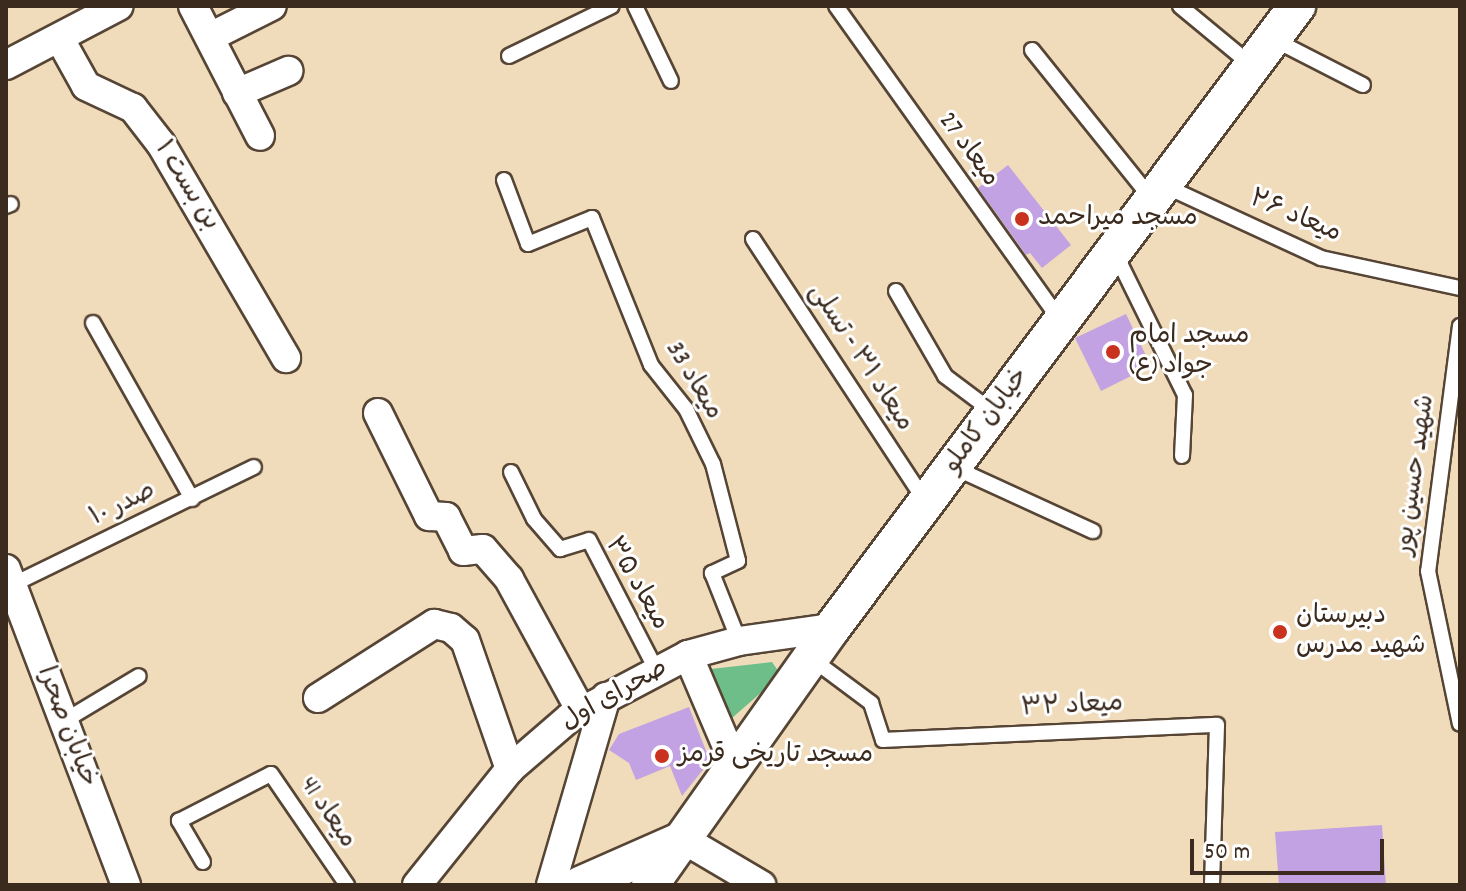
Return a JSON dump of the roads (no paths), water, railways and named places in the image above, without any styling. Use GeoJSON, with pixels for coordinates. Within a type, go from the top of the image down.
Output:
{"type":"FeatureCollection","features":[{"type":"Feature","properties":{"kind":"street"},"geometry":{"type":"LineString","coordinates":[[6,65],[61,41],[119,6]]}},
{"type":"Feature","properties":{"kind":"street"},"geometry":{"type":"LineString","coordinates":[[193,6],[260,136]]}},
{"type":"Feature","properties":{"kind":"street"},"geometry":{"type":"LineString","coordinates":[[210,37],[272,6]]}},
{"type":"Feature","properties":{"kind":"street","name":"خیابان کاملو"},"geometry":{"type":"LineString","coordinates":[[650,885],[832,628],[1297,6]]}},
{"type":"Feature","properties":{"kind":"street","name":"بن بست ۱"},"geometry":{"type":"LineString","coordinates":[[61,41],[86,86],[133,108],[161,144],[286,358]]}},
{"type":"Feature","properties":{"kind":"street"},"geometry":{"type":"LineString","coordinates":[[237,93],[288,71]]}},
{"type":"Feature","properties":{"kind":"street"},"geometry":{"type":"LineString","coordinates":[[378,413],[429,516],[446,517],[463,551],[483,549],[509,579],[593,704],[551,885]]}},
{"type":"Feature","properties":{"kind":"street","name":"خیابان صحرا"},"geometry":{"type":"LineString","coordinates":[[9,577],[126,885]]}},
{"type":"Feature","properties":{"kind":"street"},"geometry":{"type":"LineString","coordinates":[[318,698],[434,624],[451,628],[465,640],[510,769]]}},
{"type":"Feature","properties":{"kind":"street","name":"صحرای اول"},"geometry":{"type":"LineString","coordinates":[[417,885],[510,769],[593,704],[688,655],[749,640],[832,628]]}},
{"type":"Feature","properties":{"kind":"street"},"geometry":{"type":"LineString","coordinates":[[749,640],[782,648],[801,672]]}},
{"type":"Feature","properties":{"kind":"street"},"geometry":{"type":"LineString","coordinates":[[688,655],[735,765]]}},
{"type":"Feature","properties":{"kind":"street"},"geometry":{"type":"LineString","coordinates":[[580,885],[683,839],[732,878],[761,885]]}},
{"type":"Feature","properties":{"kind":"lane"},"geometry":{"type":"LineString","coordinates":[[509,56],[612,6]]}},
{"type":"Feature","properties":{"kind":"lane"},"geometry":{"type":"LineString","coordinates":[[635,6],[671,81]]}},
{"type":"Feature","properties":{"kind":"lane","name":"میعاد 27"},"geometry":{"type":"LineString","coordinates":[[836,6],[1061,322]]}},
{"type":"Feature","properties":{"kind":"lane"},"geometry":{"type":"LineString","coordinates":[[1180,6],[1263,52],[1363,85]]}},
{"type":"Feature","properties":{"kind":"lane"},"geometry":{"type":"LineString","coordinates":[[1032,50],[1158,192]]}},
{"type":"Feature","properties":{"kind":"lane","name":"میعاد 33"},"geometry":{"type":"LineString","coordinates":[[504,180],[528,244],[592,218],[651,365],[686,409],[713,464],[738,561],[712,573],[749,640]]}},
{"type":"Feature","properties":{"kind":"lane","name":"میعاد ۲۶"},"geometry":{"type":"LineString","coordinates":[[1158,192],[1321,258],[1460,288]]}},
{"type":"Feature","properties":{"kind":"lane","name":"میعاد ۳۱ - تسلی"},"geometry":{"type":"LineString","coordinates":[[753,239],[926,503]]}},
{"type":"Feature","properties":{"kind":"lane"},"geometry":{"type":"LineString","coordinates":[[1114,251],[1185,395],[1182,456]]}},
{"type":"Feature","properties":{"kind":"lane"},"geometry":{"type":"LineString","coordinates":[[896,291],[945,376],[993,413]]}},
{"type":"Feature","properties":{"kind":"lane"},"geometry":{"type":"LineString","coordinates":[[93,323],[192,499]]}},
{"type":"Feature","properties":{"kind":"lane","name":"شهید حسین پور"},"geometry":{"type":"LineString","coordinates":[[1460,326],[1428,571],[1460,724]]}},
{"type":"Feature","properties":{"kind":"lane","name":"صدر ۱۰"},"geometry":{"type":"LineString","coordinates":[[9,577],[192,499],[254,467]]}},
{"type":"Feature","properties":{"kind":"lane"},"geometry":{"type":"LineString","coordinates":[[953,467],[1093,531]]}},
{"type":"Feature","properties":{"kind":"lane","name":"میعاد ۳۵"},"geometry":{"type":"LineString","coordinates":[[511,472],[534,519],[560,549],[589,540],[656,669]]}},
{"type":"Feature","properties":{"kind":"lane","name":"میعاد ۳۲"},"geometry":{"type":"LineString","coordinates":[[801,672],[871,703],[883,740],[1217,725],[1212,885]]}},
{"type":"Feature","properties":{"kind":"lane"},"geometry":{"type":"LineString","coordinates":[[64,721],[139,676]]}},
{"type":"Feature","properties":{"kind":"lane","name":"میعاد 41"},"geometry":{"type":"LineString","coordinates":[[203,862],[179,821],[271,774],[347,885]]}},
{"type":"Feature","properties":{"kind":"place","name":"مسجد میراحمد"},"geometry":{"type":"Point","coordinates":[1022,219]}},
{"type":"Feature","properties":{"kind":"place","name":"مسجد امام جواد (ع)"},"geometry":{"type":"Point","coordinates":[1113,352]}},
{"type":"Feature","properties":{"kind":"place","name":"دبیرستان شهید مدرس"},"geometry":{"type":"Point","coordinates":[1280,632]}},
{"type":"Feature","properties":{"kind":"place","name":"مسجد تاریخی قرمز"},"geometry":{"type":"Point","coordinates":[662,756]}}]}
